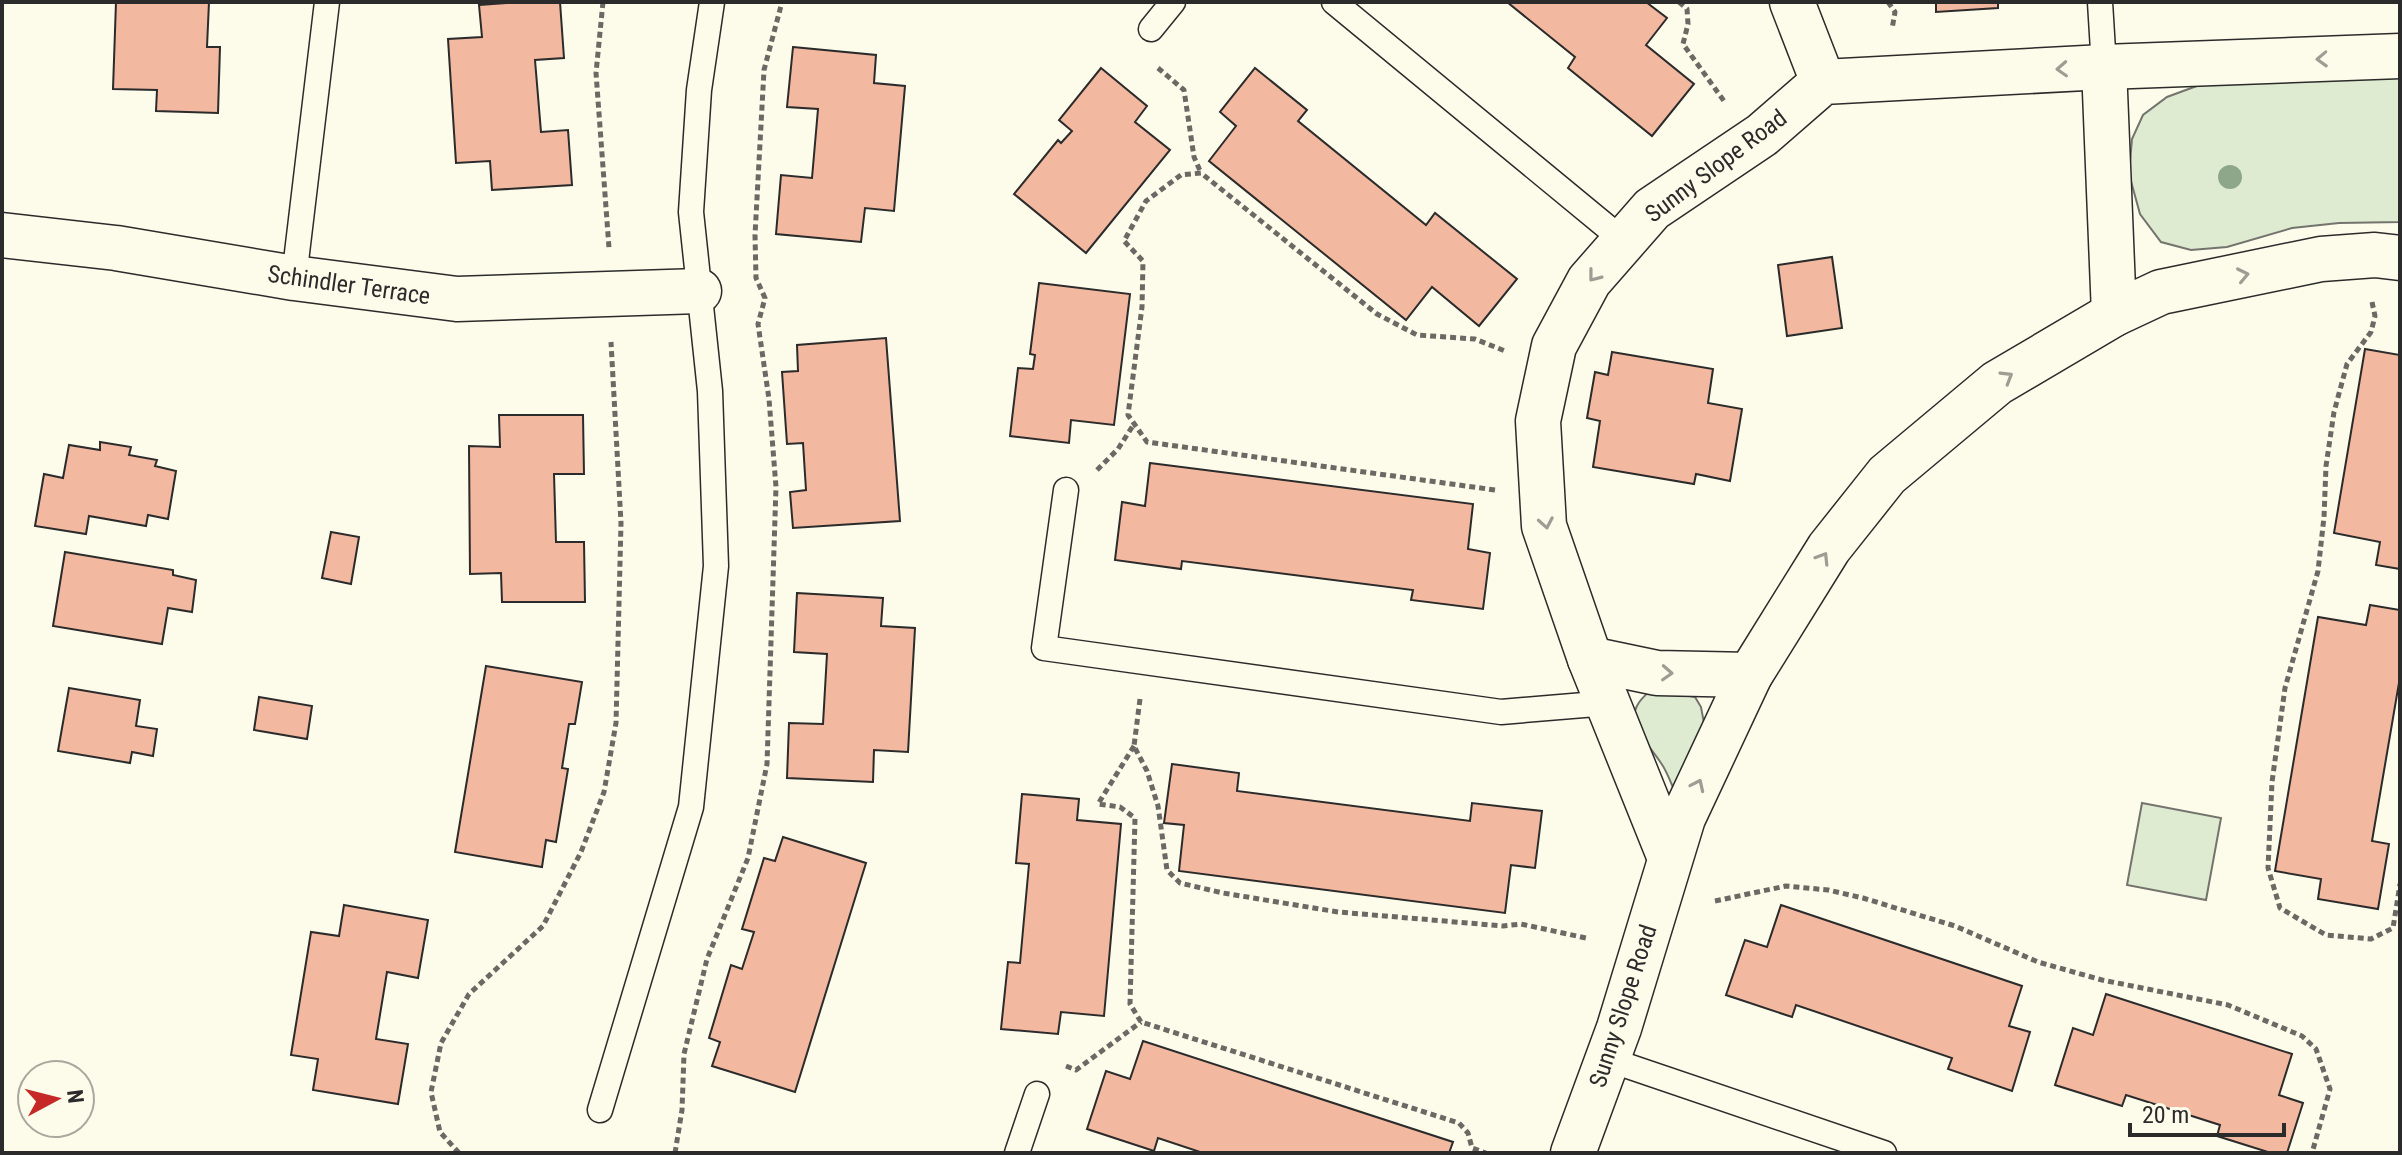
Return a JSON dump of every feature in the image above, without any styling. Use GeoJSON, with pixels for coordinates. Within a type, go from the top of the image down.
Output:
{"type":"FeatureCollection","features":[{"type":"Feature","properties":{"kind":"street"},"geometry":{"type":"LineString","coordinates":[[1792,2],[1823,82],[2400,56]]}},
{"type":"Feature","properties":{"kind":"street"},"geometry":{"type":"LineString","coordinates":[[2104,67],[2114,314]]}},
{"type":"Feature","properties":{"kind":"street","name":"Sunny Slope Road"},"geometry":{"type":"LineString","coordinates":[[1670,858],[1590,659],[1544,526],[1538,421],[1554,346],[1589,281],[1652,209],[1762,135],[1823,82]]}},
{"type":"Feature","properties":{"kind":"street","name":"Schindler Terrace"},"geometry":{"type":"LineString","coordinates":[[2,235],[116,248],[294,278],[457,299],[699,291]]}},
{"type":"Feature","properties":{"kind":"street","name":"Sunny Slope Road"},"geometry":{"type":"LineString","coordinates":[[1573,1153],[1607,1059],[1683,818],[1750,675],[1829,548],[1887,475],[1997,383],[2114,314],[2161,292],[2321,259],[2375,255],[2400,258]]}},
{"type":"Feature","properties":{"kind":"street"},"geometry":{"type":"LineString","coordinates":[[1590,659],[1657,673],[1750,675]]}},
{"type":"Feature","properties":{"kind":"lane"},"geometry":{"type":"LineString","coordinates":[[294,278],[327,2]]}},
{"type":"Feature","properties":{"kind":"lane"},"geometry":{"type":"LineString","coordinates":[[600,1110],[691,807],[716,566],[710,391],[691,212],[699,90],[712,2]]}},
{"type":"Feature","properties":{"kind":"lane"},"geometry":{"type":"LineString","coordinates":[[1151,29],[1173,2]]}},
{"type":"Feature","properties":{"kind":"lane"},"geometry":{"type":"LineString","coordinates":[[1334,2],[1624,241]]}},
{"type":"Feature","properties":{"kind":"lane"},"geometry":{"type":"LineString","coordinates":[[2100,2],[2104,67]]}},
{"type":"Feature","properties":{"kind":"lane"},"geometry":{"type":"LineString","coordinates":[[1066,490],[1044,648],[1501,712],[1608,703]]}},
{"type":"Feature","properties":{"kind":"lane"},"geometry":{"type":"LineString","coordinates":[[1607,1059],[1884,1153]]}},
{"type":"Feature","properties":{"kind":"lane"},"geometry":{"type":"LineString","coordinates":[[1017,1153],[1037,1094]]}},
{"type":"Feature","properties":{"kind":"path"},"geometry":{"type":"LineString","coordinates":[[459,1153],[440,1132],[431,1092],[441,1043],[469,994],[543,926],[581,852],[604,792],[614,736],[621,523],[609,248],[596,73],[603,2]]}},
{"type":"Feature","properties":{"kind":"path"},"geometry":{"type":"LineString","coordinates":[[1679,2],[1687,9],[1688,24],[1683,44],[1727,106]]}},
{"type":"Feature","properties":{"kind":"path"},"geometry":{"type":"LineString","coordinates":[[1888,2],[1895,12],[1891,35]]}},
{"type":"Feature","properties":{"kind":"path"},"geometry":{"type":"LineString","coordinates":[[1151,29],[1158,68],[1184,90],[1194,157],[1201,173],[1377,314],[1417,335],[1475,339],[1513,354]]}},
{"type":"Feature","properties":{"kind":"path"},"geometry":{"type":"LineString","coordinates":[[1201,173],[1181,175],[1146,201],[1124,241],[1143,261],[1142,307],[1128,415],[1147,442],[1500,490]]}},
{"type":"Feature","properties":{"kind":"path"},"geometry":{"type":"LineString","coordinates":[[2370,289],[2375,316],[2371,332],[2347,364],[2334,412],[2326,466],[2318,571],[2285,688],[2272,782],[2268,868],[2280,908],[2326,935],[2371,939],[2393,928],[2400,884]]}},
{"type":"Feature","properties":{"kind":"path"},"geometry":{"type":"LineString","coordinates":[[1066,490],[1094,473],[1118,449],[1134,424]]}},
{"type":"Feature","properties":{"kind":"path"},"geometry":{"type":"LineString","coordinates":[[1144,662],[1134,746],[1098,804],[1120,807],[1135,818],[1130,1004],[1141,1022],[1459,1123],[1468,1133],[1472,1148],[1486,1153]]}},
{"type":"Feature","properties":{"kind":"path"},"geometry":{"type":"LineString","coordinates":[[1134,746],[1147,771],[1158,806],[1167,870],[1180,883],[1338,912],[1503,926],[1521,924],[1586,938]]}},
{"type":"Feature","properties":{"kind":"path"},"geometry":{"type":"LineString","coordinates":[[1715,901],[1786,886],[1828,890],[1863,898],[1955,926],[2038,962],[2102,980],[2228,1005],[2302,1036],[2316,1049],[2330,1089],[2312,1153]]}},
{"type":"Feature","properties":{"kind":"path"},"geometry":{"type":"LineString","coordinates":[[1037,1094],[1033,1055],[1076,1070],[1141,1022]]}},
{"type":"Feature","properties":{"kind":"green space"},"geometry":{"type":"Polygon","coordinates":[[[2400,61],[2400,222],[2292,228],[2227,247],[2191,250],[2161,242],[2140,214],[2129,174],[2132,139],[2143,115],[2167,97],[2213,80],[2400,61]]]}},
{"type":"Feature","properties":{"kind":"green space"},"geometry":{"type":"Polygon","coordinates":[[[1653,689],[1695,697],[1701,707],[1704,723],[1677,797],[1663,767],[1636,726],[1634,717],[1642,699],[1653,689]]]}},
{"type":"Feature","properties":{"kind":"green space"},"geometry":{"type":"Polygon","coordinates":[[[2142,803],[2221,818],[2206,900],[2127,885],[2142,803]]]}},
{"type":"Feature","properties":{"kind":"building"},"geometry":{"type":"Polygon","coordinates":[[[116,2],[209,2],[207,47],[220,47],[218,113],[156,111],[157,90],[113,89],[116,2]]]}},
{"type":"Feature","properties":{"kind":"building"},"geometry":{"type":"Polygon","coordinates":[[[560,2],[564,58],[535,60],[541,132],[568,130],[572,185],[492,190],[490,161],[456,163],[448,39],[482,37],[479,5],[560,2]]]}},
{"type":"Feature","properties":{"kind":"building"},"geometry":{"type":"Polygon","coordinates":[[[1507,2],[1646,2],[1667,18],[1646,45],[1694,84],[1652,136],[1568,68],[1575,57],[1507,2]]]}},
{"type":"Feature","properties":{"kind":"building"},"geometry":{"type":"Polygon","coordinates":[[[1936,2],[1998,2],[1998,8],[1936,12],[1936,2]]]}},
{"type":"Feature","properties":{"kind":"building"},"geometry":{"type":"Polygon","coordinates":[[[793,47],[876,55],[874,83],[905,86],[894,211],[865,208],[861,242],[776,234],[781,175],[812,178],[818,109],[787,107],[793,47]]]}},
{"type":"Feature","properties":{"kind":"building"},"geometry":{"type":"Polygon","coordinates":[[[1101,68],[1147,106],[1135,122],[1170,150],[1086,253],[1014,194],[1058,140],[1061,143],[1072,131],[1059,120],[1101,68]]]}},
{"type":"Feature","properties":{"kind":"building"},"geometry":{"type":"Polygon","coordinates":[[[1255,68],[1307,110],[1298,121],[1426,225],[1435,213],[1517,279],[1479,326],[1432,287],[1406,320],[1209,161],[1236,126],[1220,112],[1255,68]]]}},
{"type":"Feature","properties":{"kind":"building"},"geometry":{"type":"Polygon","coordinates":[[[1832,257],[1842,328],[1787,336],[1778,265],[1832,257]]]}},
{"type":"Feature","properties":{"kind":"building"},"geometry":{"type":"Polygon","coordinates":[[[1039,283],[1130,294],[1114,425],[1071,420],[1069,443],[1010,436],[1018,368],[1033,369],[1035,355],[1030,354],[1039,283]]]}},
{"type":"Feature","properties":{"kind":"building"},"geometry":{"type":"Polygon","coordinates":[[[886,338],[900,521],[793,528],[790,492],[806,490],[803,443],[787,444],[782,372],[798,371],[797,345],[886,338]]]}},
{"type":"Feature","properties":{"kind":"building"},"geometry":{"type":"Polygon","coordinates":[[[2365,349],[2400,355],[2400,569],[2376,565],[2380,542],[2334,533],[2365,349]]]}},
{"type":"Feature","properties":{"kind":"building"},"geometry":{"type":"Polygon","coordinates":[[[1612,352],[1713,369],[1708,403],[1742,409],[1730,481],[1696,474],[1694,484],[1593,467],[1600,421],[1587,418],[1595,372],[1608,375],[1612,352]]]}},
{"type":"Feature","properties":{"kind":"building"},"geometry":{"type":"Polygon","coordinates":[[[499,415],[583,415],[584,474],[554,474],[556,542],[584,542],[585,602],[502,602],[501,573],[470,574],[469,446],[500,447],[499,415]]]}},
{"type":"Feature","properties":{"kind":"building"},"geometry":{"type":"Polygon","coordinates":[[[100,442],[131,447],[129,455],[157,460],[155,466],[176,471],[168,519],[148,515],[146,526],[89,516],[86,534],[35,526],[44,474],[63,478],[69,445],[100,450],[100,442]]]}},
{"type":"Feature","properties":{"kind":"building"},"geometry":{"type":"Polygon","coordinates":[[[1150,463],[1473,504],[1468,549],[1490,553],[1483,609],[1411,600],[1413,590],[1182,561],[1181,569],[1115,560],[1122,502],[1145,506],[1150,463]]]}},
{"type":"Feature","properties":{"kind":"building"},"geometry":{"type":"Polygon","coordinates":[[[331,532],[359,537],[351,584],[322,578],[331,532]]]}},
{"type":"Feature","properties":{"kind":"building"},"geometry":{"type":"Polygon","coordinates":[[[65,552],[173,570],[173,575],[196,580],[192,612],[168,608],[162,644],[53,626],[65,552]]]}},
{"type":"Feature","properties":{"kind":"building"},"geometry":{"type":"Polygon","coordinates":[[[797,593],[883,598],[881,626],[915,628],[908,752],[874,750],[873,782],[787,778],[789,723],[823,724],[827,654],[794,652],[797,593]]]}},
{"type":"Feature","properties":{"kind":"building"},"geometry":{"type":"Polygon","coordinates":[[[2370,605],[2400,610],[2400,677],[2372,841],[2389,844],[2378,909],[2318,899],[2321,879],[2275,871],[2318,617],[2366,625],[2370,605]]]}},
{"type":"Feature","properties":{"kind":"building"},"geometry":{"type":"Polygon","coordinates":[[[486,666],[582,682],[575,724],[569,724],[562,768],[568,769],[556,842],[546,840],[542,867],[455,852],[486,666]]]}},
{"type":"Feature","properties":{"kind":"building"},"geometry":{"type":"Polygon","coordinates":[[[69,688],[140,700],[136,726],[157,729],[153,756],[132,752],[130,763],[58,751],[69,688]]]}},
{"type":"Feature","properties":{"kind":"building"},"geometry":{"type":"Polygon","coordinates":[[[259,697],[312,706],[307,739],[254,730],[259,697]]]}},
{"type":"Feature","properties":{"kind":"building"},"geometry":{"type":"Polygon","coordinates":[[[1172,764],[1239,773],[1237,791],[1470,821],[1472,803],[1542,811],[1535,868],[1511,865],[1505,913],[1179,871],[1184,825],[1164,823],[1172,764]]]}},
{"type":"Feature","properties":{"kind":"building"},"geometry":{"type":"Polygon","coordinates":[[[1022,794],[1079,799],[1077,820],[1121,824],[1104,1016],[1061,1012],[1058,1034],[1001,1029],[1008,962],[1020,963],[1029,864],[1016,863],[1022,794]]]}},
{"type":"Feature","properties":{"kind":"building"},"geometry":{"type":"Polygon","coordinates":[[[783,837],[866,863],[795,1092],[712,1066],[720,1042],[709,1038],[731,965],[742,969],[754,932],[742,929],[764,858],[775,861],[783,837]]]}},
{"type":"Feature","properties":{"kind":"building"},"geometry":{"type":"Polygon","coordinates":[[[344,905],[428,920],[418,978],[387,972],[376,1039],[408,1044],[398,1104],[313,1090],[318,1059],[291,1055],[311,932],[339,936],[344,905]]]}},
{"type":"Feature","properties":{"kind":"building"},"geometry":{"type":"Polygon","coordinates":[[[1781,905],[2022,986],[2009,1026],[2030,1032],[2012,1091],[1948,1069],[1952,1058],[1796,1005],[1792,1017],[1726,995],[1745,940],[1767,947],[1781,905]]]}},
{"type":"Feature","properties":{"kind":"building"},"geometry":{"type":"Polygon","coordinates":[[[2106,994],[2292,1054],[2279,1095],[2303,1103],[2287,1153],[2271,1153],[2217,1136],[2220,1125],[2126,1095],[2122,1106],[2055,1085],[2073,1028],[2093,1035],[2106,994]]]}},
{"type":"Feature","properties":{"kind":"building"},"geometry":{"type":"Polygon","coordinates":[[[1143,1041],[1453,1142],[1449,1153],[1203,1153],[1158,1138],[1154,1151],[1087,1129],[1106,1071],[1130,1079],[1143,1041]]]}}]}
